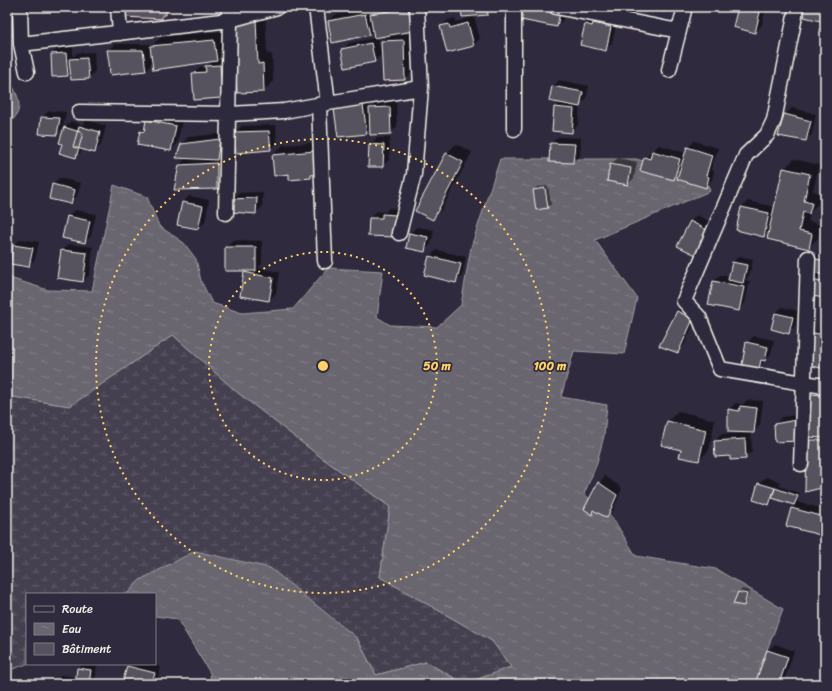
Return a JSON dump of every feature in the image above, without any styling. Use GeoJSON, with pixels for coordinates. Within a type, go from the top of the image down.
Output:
{"type":"FeatureCollection","features":[{"type":"Feature","properties":{"kind":"street"},"geometry":{"type":"LineString","coordinates":[[20,7],[21,44],[26,72]]}},
{"type":"Feature","properties":{"kind":"street"},"geometry":{"type":"LineString","coordinates":[[118,7],[120,33]]}},
{"type":"Feature","properties":{"kind":"street"},"geometry":{"type":"LineString","coordinates":[[21,44],[120,33],[277,7]]}},
{"type":"Feature","properties":{"kind":"street"},"geometry":{"type":"LineString","coordinates":[[316,7],[323,104],[325,261]]}},
{"type":"Feature","properties":{"kind":"street"},"geometry":{"type":"LineString","coordinates":[[399,233],[414,174],[421,88],[417,7]]}},
{"type":"Feature","properties":{"kind":"street"},"geometry":{"type":"LineString","coordinates":[[514,7],[514,129]]}},
{"type":"Feature","properties":{"kind":"street"},"geometry":{"type":"LineString","coordinates":[[556,7],[679,31]]}},
{"type":"Feature","properties":{"kind":"street"},"geometry":{"type":"LineString","coordinates":[[669,70],[685,7]]}},
{"type":"Feature","properties":{"kind":"street"},"geometry":{"type":"LineString","coordinates":[[796,7],[796,16],[774,120],[767,135],[746,155],[684,301],[700,317],[720,369],[825,386]]}},
{"type":"Feature","properties":{"kind":"street"},"geometry":{"type":"LineString","coordinates":[[226,213],[229,14]]}},
{"type":"Feature","properties":{"kind":"street"},"geometry":{"type":"LineString","coordinates":[[79,112],[228,114],[284,111],[421,88]]}},
{"type":"Feature","properties":{"kind":"street"},"geometry":{"type":"LineString","coordinates":[[801,464],[808,258]]}},
{"type":"Feature","properties":{"kind":"green space"},"geometry":{"type":"Polygon","coordinates":[[[173,335],[237,392],[318,455],[390,507],[380,577],[492,641],[511,667],[465,684],[426,662],[376,675],[357,638],[140,580],[128,593],[26,593],[26,664],[7,671],[7,396],[70,406],[173,335]]]}},
{"type":"Feature","properties":{"kind":"water"},"geometry":{"type":"Polygon","coordinates":[[[7,75],[17,95],[19,107],[13,119],[7,125],[7,75]]]}},
{"type":"Feature","properties":{"kind":"water"},"geometry":{"type":"Polygon","coordinates":[[[500,159],[636,159],[705,178],[710,191],[595,240],[637,298],[624,354],[574,351],[561,397],[607,405],[604,436],[596,466],[584,494],[612,517],[636,556],[716,569],[783,609],[759,670],[762,684],[465,684],[511,667],[492,641],[380,577],[390,507],[318,455],[237,392],[173,335],[70,406],[7,396],[7,275],[13,279],[48,290],[92,291],[114,185],[147,197],[159,226],[184,243],[196,259],[201,281],[212,303],[242,313],[293,309],[328,268],[383,271],[377,317],[390,325],[437,327],[461,305],[471,247],[500,159]]]}},
{"type":"Feature","properties":{"kind":"water"},"geometry":{"type":"Polygon","coordinates":[[[195,551],[270,568],[357,638],[376,675],[426,662],[465,684],[211,684],[210,673],[177,619],[156,616],[156,593],[128,593],[140,580],[195,551]]]}},
{"type":"Feature","properties":{"kind":"building"},"geometry":{"type":"Polygon","coordinates":[[[74,7],[105,7],[75,10],[74,7]]]}},
{"type":"Feature","properties":{"kind":"building"},"geometry":{"type":"Polygon","coordinates":[[[125,7],[166,7],[166,15],[162,15],[162,19],[124,17],[125,7]]]}},
{"type":"Feature","properties":{"kind":"building"},"geometry":{"type":"Polygon","coordinates":[[[461,7],[487,7],[488,15],[462,17],[461,7]]]}},
{"type":"Feature","properties":{"kind":"building"},"geometry":{"type":"Polygon","coordinates":[[[524,7],[534,7],[560,12],[557,27],[521,20],[524,7]]]}},
{"type":"Feature","properties":{"kind":"building"},"geometry":{"type":"Polygon","coordinates":[[[617,7],[630,7],[628,15],[616,13],[617,7]]]}},
{"type":"Feature","properties":{"kind":"building"},"geometry":{"type":"Polygon","coordinates":[[[642,7],[665,7],[664,12],[642,7]]]}},
{"type":"Feature","properties":{"kind":"building"},"geometry":{"type":"Polygon","coordinates":[[[738,7],[760,12],[755,33],[733,27],[738,7]]]}},
{"type":"Feature","properties":{"kind":"building"},"geometry":{"type":"Polygon","coordinates":[[[802,7],[825,7],[825,22],[804,17],[805,14],[800,13],[802,7]]]}},
{"type":"Feature","properties":{"kind":"building"},"geometry":{"type":"Polygon","coordinates":[[[408,8],[413,31],[374,38],[370,14],[408,8]]]}},
{"type":"Feature","properties":{"kind":"building"},"geometry":{"type":"Polygon","coordinates":[[[7,9],[17,10],[15,35],[7,35],[7,9]]]}},
{"type":"Feature","properties":{"kind":"building"},"geometry":{"type":"Polygon","coordinates":[[[365,14],[370,35],[332,43],[328,21],[365,14]]]}},
{"type":"Feature","properties":{"kind":"building"},"geometry":{"type":"Polygon","coordinates":[[[234,20],[256,20],[258,64],[263,63],[264,92],[237,93],[234,20]]]}},
{"type":"Feature","properties":{"kind":"building"},"geometry":{"type":"Polygon","coordinates":[[[468,23],[474,46],[447,53],[440,26],[449,24],[450,28],[468,23]]]}},
{"type":"Feature","properties":{"kind":"building"},"geometry":{"type":"Polygon","coordinates":[[[593,23],[611,27],[606,51],[580,45],[585,24],[592,26],[593,23]]]}},
{"type":"Feature","properties":{"kind":"building"},"geometry":{"type":"Polygon","coordinates":[[[214,40],[217,61],[153,70],[150,46],[214,40]]]}},
{"type":"Feature","properties":{"kind":"building"},"geometry":{"type":"Polygon","coordinates":[[[404,40],[405,80],[383,81],[381,41],[404,40]]]}},
{"type":"Feature","properties":{"kind":"building"},"geometry":{"type":"Polygon","coordinates":[[[371,43],[375,62],[345,68],[341,49],[371,43]]]}},
{"type":"Feature","properties":{"kind":"building"},"geometry":{"type":"Polygon","coordinates":[[[107,50],[143,50],[146,71],[110,75],[107,50]]]}},
{"type":"Feature","properties":{"kind":"building"},"geometry":{"type":"Polygon","coordinates":[[[66,53],[68,76],[52,77],[51,54],[66,53]]]}},
{"type":"Feature","properties":{"kind":"building"},"geometry":{"type":"Polygon","coordinates":[[[87,58],[89,79],[71,80],[69,59],[87,58]]]}},
{"type":"Feature","properties":{"kind":"building"},"geometry":{"type":"Polygon","coordinates":[[[220,65],[222,98],[194,100],[192,73],[206,72],[205,66],[220,65]]]}},
{"type":"Feature","properties":{"kind":"building"},"geometry":{"type":"Polygon","coordinates":[[[552,86],[583,92],[580,107],[549,101],[552,86]]]}},
{"type":"Feature","properties":{"kind":"building"},"geometry":{"type":"Polygon","coordinates":[[[363,105],[367,134],[338,137],[334,109],[363,105]]]}},
{"type":"Feature","properties":{"kind":"building"},"geometry":{"type":"Polygon","coordinates":[[[390,107],[391,134],[370,135],[369,108],[390,107]]]}},
{"type":"Feature","properties":{"kind":"building"},"geometry":{"type":"Polygon","coordinates":[[[554,107],[574,109],[572,133],[552,131],[554,107]]]}},
{"type":"Feature","properties":{"kind":"building"},"geometry":{"type":"Polygon","coordinates":[[[784,114],[811,121],[806,141],[778,136],[784,114]]]}},
{"type":"Feature","properties":{"kind":"building"},"geometry":{"type":"Polygon","coordinates":[[[41,117],[60,118],[57,135],[39,134],[41,117]]]}},
{"type":"Feature","properties":{"kind":"building"},"geometry":{"type":"Polygon","coordinates":[[[146,120],[176,126],[171,151],[137,145],[140,131],[144,132],[146,120]]]}},
{"type":"Feature","properties":{"kind":"building"},"geometry":{"type":"Polygon","coordinates":[[[79,126],[100,132],[95,153],[73,147],[79,126]]]}},
{"type":"Feature","properties":{"kind":"building"},"geometry":{"type":"Polygon","coordinates":[[[64,127],[83,133],[76,158],[59,153],[62,144],[59,143],[64,127]]]}},
{"type":"Feature","properties":{"kind":"building"},"geometry":{"type":"Polygon","coordinates":[[[269,131],[271,150],[236,153],[234,132],[269,131]]]}},
{"type":"Feature","properties":{"kind":"building"},"geometry":{"type":"Polygon","coordinates":[[[220,139],[217,160],[176,158],[181,144],[220,139]]]}},
{"type":"Feature","properties":{"kind":"building"},"geometry":{"type":"Polygon","coordinates":[[[550,143],[575,144],[573,163],[549,162],[550,143]]]}},
{"type":"Feature","properties":{"kind":"building"},"geometry":{"type":"Polygon","coordinates":[[[369,144],[384,145],[383,167],[368,167],[369,144]]]}},
{"type":"Feature","properties":{"kind":"building"},"geometry":{"type":"Polygon","coordinates":[[[687,147],[712,155],[706,176],[709,177],[706,188],[677,179],[687,147]]]}},
{"type":"Feature","properties":{"kind":"building"},"geometry":{"type":"Polygon","coordinates":[[[315,151],[317,174],[311,175],[311,178],[289,180],[289,174],[274,176],[272,155],[315,151]]]}},
{"type":"Feature","properties":{"kind":"building"},"geometry":{"type":"Polygon","coordinates":[[[652,151],[680,159],[674,180],[640,171],[644,157],[650,159],[652,151]]]}},
{"type":"Feature","properties":{"kind":"building"},"geometry":{"type":"Polygon","coordinates":[[[446,153],[463,162],[433,220],[415,211],[446,153]]]}},
{"type":"Feature","properties":{"kind":"building"},"geometry":{"type":"Polygon","coordinates":[[[217,163],[217,189],[174,190],[179,165],[217,163]]]}},
{"type":"Feature","properties":{"kind":"building"},"geometry":{"type":"Polygon","coordinates":[[[610,164],[631,168],[628,185],[607,181],[610,164]]]}},
{"type":"Feature","properties":{"kind":"building"},"geometry":{"type":"Polygon","coordinates":[[[783,168],[810,174],[804,201],[812,203],[809,214],[803,212],[799,231],[812,234],[809,249],[767,239],[783,168]]]}},
{"type":"Feature","properties":{"kind":"building"},"geometry":{"type":"Polygon","coordinates":[[[52,184],[75,190],[71,204],[49,199],[52,184]]]}},
{"type":"Feature","properties":{"kind":"building"},"geometry":{"type":"Polygon","coordinates":[[[545,188],[548,208],[536,210],[533,190],[545,188]]]}},
{"type":"Feature","properties":{"kind":"building"},"geometry":{"type":"Polygon","coordinates":[[[257,198],[256,214],[232,212],[231,199],[257,198]]]}},
{"type":"Feature","properties":{"kind":"building"},"geometry":{"type":"Polygon","coordinates":[[[182,202],[203,206],[198,229],[177,225],[182,202]]]}},
{"type":"Feature","properties":{"kind":"building"},"geometry":{"type":"Polygon","coordinates":[[[741,207],[769,213],[764,237],[736,230],[741,207]]]}},
{"type":"Feature","properties":{"kind":"building"},"geometry":{"type":"Polygon","coordinates":[[[382,214],[396,215],[395,237],[368,236],[369,218],[382,218],[382,214]]]}},
{"type":"Feature","properties":{"kind":"building"},"geometry":{"type":"Polygon","coordinates":[[[67,216],[90,221],[85,243],[62,238],[67,216]]]}},
{"type":"Feature","properties":{"kind":"building"},"geometry":{"type":"Polygon","coordinates":[[[690,221],[709,231],[696,255],[677,246],[690,221]]]}},
{"type":"Feature","properties":{"kind":"building"},"geometry":{"type":"Polygon","coordinates":[[[409,233],[428,237],[425,252],[406,248],[409,233]]]}},
{"type":"Feature","properties":{"kind":"building"},"geometry":{"type":"Polygon","coordinates":[[[13,245],[33,248],[29,267],[10,264],[13,245]]]}},
{"type":"Feature","properties":{"kind":"building"},"geometry":{"type":"Polygon","coordinates":[[[225,247],[256,247],[256,271],[225,271],[225,247]]]}},
{"type":"Feature","properties":{"kind":"building"},"geometry":{"type":"Polygon","coordinates":[[[61,250],[87,253],[83,282],[57,278],[61,250]]]}},
{"type":"Feature","properties":{"kind":"building"},"geometry":{"type":"Polygon","coordinates":[[[429,256],[461,264],[456,283],[424,275],[429,256]]]}},
{"type":"Feature","properties":{"kind":"building"},"geometry":{"type":"Polygon","coordinates":[[[812,258],[825,261],[825,275],[810,272],[812,258]]]}},
{"type":"Feature","properties":{"kind":"building"},"geometry":{"type":"Polygon","coordinates":[[[732,262],[747,265],[743,283],[728,280],[732,262]]]}},
{"type":"Feature","properties":{"kind":"building"},"geometry":{"type":"Polygon","coordinates":[[[244,272],[273,278],[269,301],[240,296],[244,272]]]}},
{"type":"Feature","properties":{"kind":"building"},"geometry":{"type":"Polygon","coordinates":[[[808,280],[825,282],[825,298],[805,295],[808,280]]]}},
{"type":"Feature","properties":{"kind":"building"},"geometry":{"type":"Polygon","coordinates":[[[713,281],[744,287],[739,311],[708,305],[713,281]]]}},
{"type":"Feature","properties":{"kind":"building"},"geometry":{"type":"Polygon","coordinates":[[[677,311],[693,319],[678,353],[659,346],[677,311]]]}},
{"type":"Feature","properties":{"kind":"building"},"geometry":{"type":"Polygon","coordinates":[[[775,313],[793,317],[789,334],[771,329],[775,313]]]}},
{"type":"Feature","properties":{"kind":"building"},"geometry":{"type":"Polygon","coordinates":[[[814,333],[825,335],[825,369],[808,365],[814,333]]]}},
{"type":"Feature","properties":{"kind":"building"},"geometry":{"type":"Polygon","coordinates":[[[746,342],[768,347],[765,361],[761,360],[759,369],[742,365],[746,342]]]}},
{"type":"Feature","properties":{"kind":"building"},"geometry":{"type":"Polygon","coordinates":[[[809,394],[825,395],[825,438],[807,437],[809,394]]]}},
{"type":"Feature","properties":{"kind":"building"},"geometry":{"type":"Polygon","coordinates":[[[740,406],[757,408],[754,433],[728,432],[728,409],[739,411],[740,406]]]}},
{"type":"Feature","properties":{"kind":"building"},"geometry":{"type":"Polygon","coordinates":[[[796,420],[798,441],[775,442],[774,424],[796,420]]]}},
{"type":"Feature","properties":{"kind":"building"},"geometry":{"type":"Polygon","coordinates":[[[667,421],[706,430],[699,461],[679,457],[681,450],[661,445],[667,421]]]}},
{"type":"Feature","properties":{"kind":"building"},"geometry":{"type":"Polygon","coordinates":[[[745,439],[746,459],[730,460],[730,456],[715,457],[714,441],[745,439]]]}},
{"type":"Feature","properties":{"kind":"building"},"geometry":{"type":"Polygon","coordinates":[[[806,440],[825,440],[825,487],[805,492],[806,440]]]}},
{"type":"Feature","properties":{"kind":"building"},"geometry":{"type":"Polygon","coordinates":[[[598,482],[617,495],[607,518],[593,510],[592,515],[584,509],[598,482]]]}},
{"type":"Feature","properties":{"kind":"building"},"geometry":{"type":"Polygon","coordinates":[[[758,483],[775,488],[769,505],[753,500],[758,483]]]}},
{"type":"Feature","properties":{"kind":"building"},"geometry":{"type":"Polygon","coordinates":[[[775,488],[798,496],[794,505],[772,498],[775,488]]]}},
{"type":"Feature","properties":{"kind":"building"},"geometry":{"type":"Polygon","coordinates":[[[791,508],[825,517],[820,535],[786,526],[791,508]]]}},
{"type":"Feature","properties":{"kind":"building"},"geometry":{"type":"Polygon","coordinates":[[[738,592],[747,594],[744,606],[733,604],[738,592]]]}},
{"type":"Feature","properties":{"kind":"building"},"geometry":{"type":"Polygon","coordinates":[[[767,650],[788,657],[779,684],[764,684],[756,681],[767,650]]]}},
{"type":"Feature","properties":{"kind":"building"},"geometry":{"type":"Polygon","coordinates":[[[127,666],[155,673],[152,684],[134,684],[123,681],[127,666]]]}},
{"type":"Feature","properties":{"kind":"building"},"geometry":{"type":"Polygon","coordinates":[[[77,668],[91,670],[89,684],[75,684],[77,668]]]}},
{"type":"Feature","properties":{"kind":"building"},"geometry":{"type":"Polygon","coordinates":[[[54,681],[72,683],[72,684],[53,684],[54,681]]]}}]}
